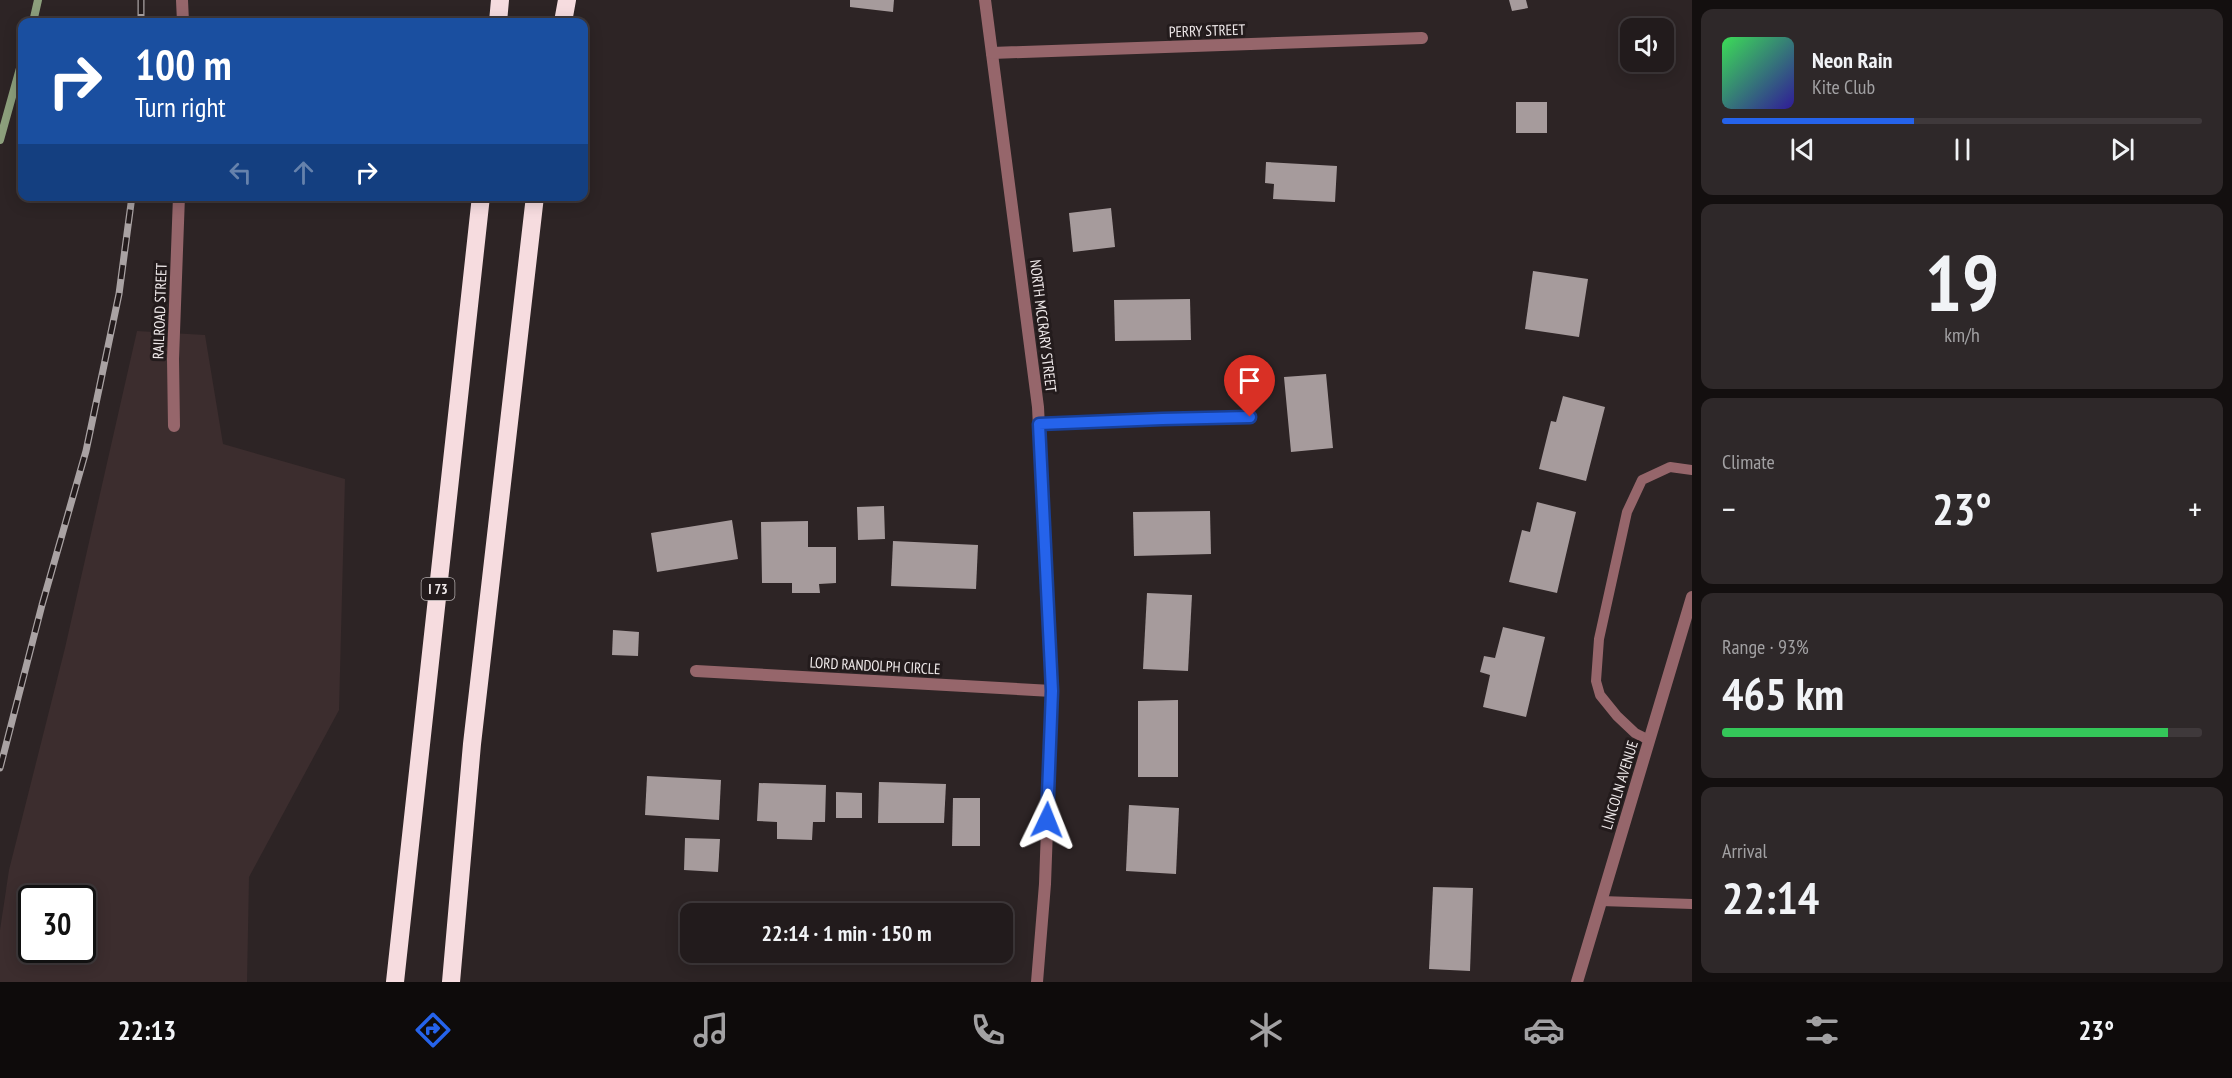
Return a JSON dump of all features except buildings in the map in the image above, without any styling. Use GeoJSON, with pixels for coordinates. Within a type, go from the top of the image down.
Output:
{"type":"FeatureCollection","features":[{"type":"Feature","properties":{"kind":"highway"},"geometry":{"type":"LineString","coordinates":[[498,18],[500,0]]}},
{"type":"Feature","properties":{"kind":"highway"},"geometry":{"type":"LineString","coordinates":[[564,18],[567,0]]}},
{"type":"Feature","properties":{"kind":"highway","name":"I 73"},"geometry":{"type":"LineString","coordinates":[[394,982],[480,201]]}},
{"type":"Feature","properties":{"kind":"highway"},"geometry":{"type":"LineString","coordinates":[[451,982],[472,744],[534,201]]}},
{"type":"Feature","properties":{"kind":"street"},"geometry":{"type":"LineString","coordinates":[[182,0],[183,18]]}},
{"type":"Feature","properties":{"kind":"street","name":"NORTH MCCRARY STREET"},"geometry":{"type":"LineString","coordinates":[[985,0],[1039,424],[1052,691],[1045,884],[1038,982]]}},
{"type":"Feature","properties":{"kind":"street","name":"PERRY STREET"},"geometry":{"type":"LineString","coordinates":[[992,52],[1422,38]]}},
{"type":"Feature","properties":{"kind":"street","name":"RAILROAD STREET"},"geometry":{"type":"LineString","coordinates":[[174,426],[173,359],[179,201]]}},
{"type":"Feature","properties":{"kind":"street","name":"LINCOLN AVENUE"},"geometry":{"type":"LineString","coordinates":[[1576,982],[1692,597]]}},
{"type":"Feature","properties":{"kind":"street","name":"LORD RANDOLPH CIRCLE"},"geometry":{"type":"LineString","coordinates":[[696,671],[1052,691]]}},
{"type":"Feature","properties":{"kind":"lane"},"geometry":{"type":"LineString","coordinates":[[1039,424],[1250,417]]}},
{"type":"Feature","properties":{"kind":"lane"},"geometry":{"type":"LineString","coordinates":[[1649,740],[1635,732],[1617,716],[1600,695],[1596,681],[1599,639],[1627,512],[1642,480],[1670,467],[1692,470]]}},
{"type":"Feature","properties":{"kind":"lane"},"geometry":{"type":"LineString","coordinates":[[1601,902],[1692,904]]}},
{"type":"Feature","properties":{"kind":"shaded area"},"geometry":{"type":"Polygon","coordinates":[[[137,331],[205,335],[223,444],[345,479],[339,710],[249,877],[247,982],[0,982],[0,930],[9,870],[65,648],[137,331]]]}},
{"type":"Feature","properties":{"kind":"waterway"},"geometry":{"type":"LineString","coordinates":[[34,18],[38,0]]}},
{"type":"Feature","properties":{"kind":"waterway"},"geometry":{"type":"LineString","coordinates":[[0,140],[18,75]]}},
{"type":"Feature","properties":{"kind":"railway"},"geometry":{"type":"LineString","coordinates":[[141,0],[141,18]]}},
{"type":"Feature","properties":{"kind":"railway"},"geometry":{"type":"LineString","coordinates":[[0,768],[42,605],[86,451],[119,294],[131,201]]}},
{"type":"Feature","properties":{"kind":"route"},"geometry":{"type":"LineString","coordinates":[[1047,820],[1052,691],[1039,424],[1250,417]]}}]}
